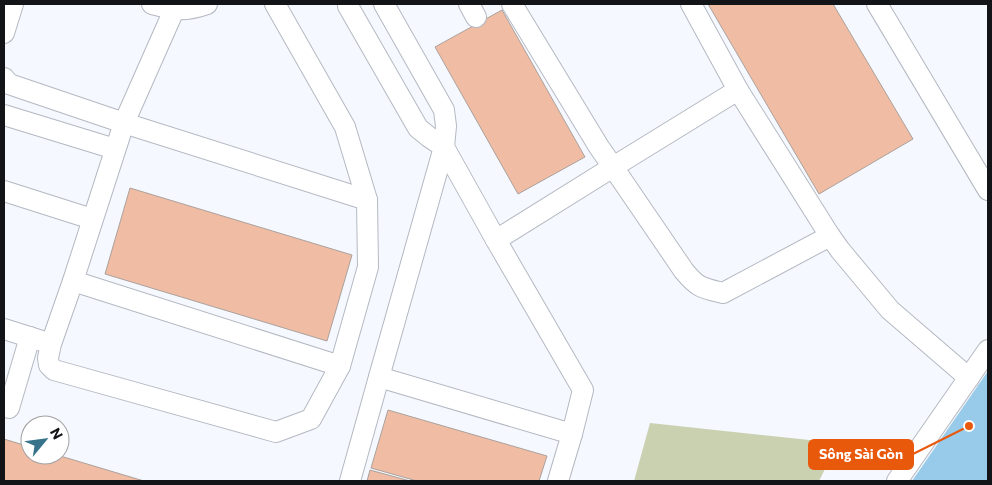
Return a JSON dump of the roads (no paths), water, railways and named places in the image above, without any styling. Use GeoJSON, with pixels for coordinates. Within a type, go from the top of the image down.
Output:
{"type":"FeatureCollection","features":[{"type":"Feature","properties":{"kind":"street"},"geometry":{"type":"LineString","coordinates":[[4,33],[13,4]]}},
{"type":"Feature","properties":{"kind":"street"},"geometry":{"type":"LineString","coordinates":[[152,4],[174,10],[193,9],[207,4]]}},
{"type":"Feature","properties":{"kind":"street"},"geometry":{"type":"LineString","coordinates":[[174,10],[124,123],[51,344],[48,358],[49,365],[54,370],[276,432],[311,419],[340,366],[368,267],[367,200],[345,128],[275,4]]}},
{"type":"Feature","properties":{"kind":"street"},"geometry":{"type":"LineString","coordinates":[[348,4],[418,128],[444,147],[583,390],[558,481]]}},
{"type":"Feature","properties":{"kind":"street"},"geometry":{"type":"LineString","coordinates":[[350,481],[444,147],[446,126],[444,110],[384,4]]}},
{"type":"Feature","properties":{"kind":"street"},"geometry":{"type":"LineString","coordinates":[[512,4],[599,147],[692,281],[702,288],[723,293],[830,236]]}},
{"type":"Feature","properties":{"kind":"street"},"geometry":{"type":"LineString","coordinates":[[691,4],[738,90],[840,250],[890,310],[969,378]]}},
{"type":"Feature","properties":{"kind":"street"},"geometry":{"type":"LineString","coordinates":[[877,4],[988,190]]}},
{"type":"Feature","properties":{"kind":"street"},"geometry":{"type":"LineString","coordinates":[[4,78],[10,84],[124,123],[367,200]]}},
{"type":"Feature","properties":{"kind":"street"},"geometry":{"type":"LineString","coordinates":[[496,240],[738,90]]}},
{"type":"Feature","properties":{"kind":"street"},"geometry":{"type":"LineString","coordinates":[[4,115],[115,149]]}},
{"type":"Feature","properties":{"kind":"street"},"geometry":{"type":"LineString","coordinates":[[4,191],[92,219]]}},
{"type":"Feature","properties":{"kind":"street"},"geometry":{"type":"LineString","coordinates":[[72,281],[340,366]]}},
{"type":"Feature","properties":{"kind":"street"},"geometry":{"type":"LineString","coordinates":[[4,329],[51,344]]}},
{"type":"Feature","properties":{"kind":"street"},"geometry":{"type":"LineString","coordinates":[[9,408],[30,337]]}},
{"type":"Feature","properties":{"kind":"street"},"geometry":{"type":"LineString","coordinates":[[897,481],[988,350]]}},
{"type":"Feature","properties":{"kind":"street"},"geometry":{"type":"LineString","coordinates":[[379,377],[572,434]]}},
{"type":"Feature","properties":{"kind":"water"},"geometry":{"type":"Polygon","coordinates":[[[988,371],[988,481],[912,481],[988,371]]]}},
{"type":"Feature","properties":{"kind":"place","name":"Sông Sài Gòn"},"geometry":{"type":"Point","coordinates":[969,426]}}]}
